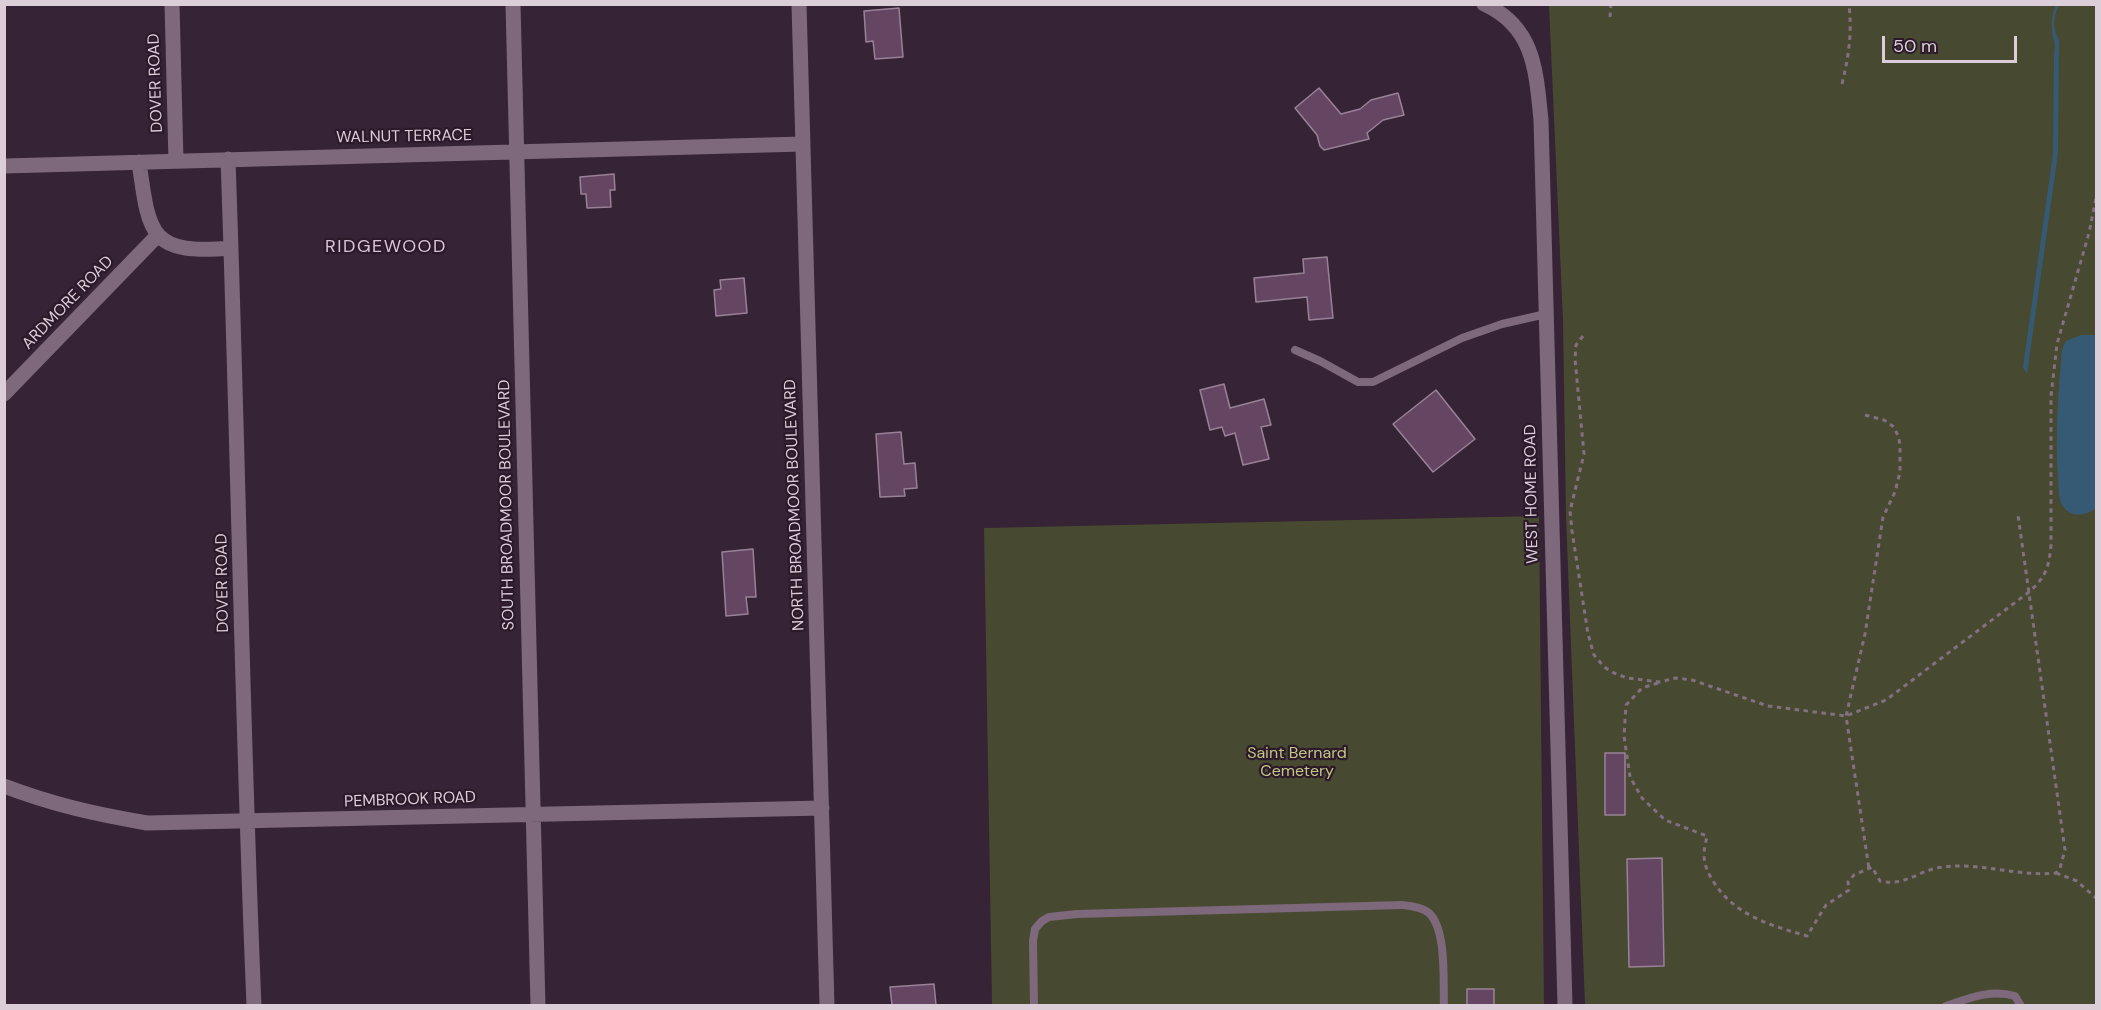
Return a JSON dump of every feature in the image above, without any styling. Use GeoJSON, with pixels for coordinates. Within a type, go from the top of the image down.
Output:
{"type":"FeatureCollection","features":[{"type":"Feature","properties":{"kind":"street","name":"DOVER ROAD"},"geometry":{"type":"LineString","coordinates":[[172,4],[176,160]]}},
{"type":"Feature","properties":{"kind":"street","name":"SOUTH BROADMOOR BOULEVARD"},"geometry":{"type":"LineString","coordinates":[[513,4],[538,1005]]}},
{"type":"Feature","properties":{"kind":"street","name":"NORTH BROADMOOR BOULEVARD"},"geometry":{"type":"LineString","coordinates":[[799,4],[827,1005]]}},
{"type":"Feature","properties":{"kind":"street","name":"WEST HOME ROAD"},"geometry":{"type":"LineString","coordinates":[[1484,4],[1509,20],[1522,35],[1530,50],[1535,68],[1541,120],[1565,1005]]}},
{"type":"Feature","properties":{"kind":"street","name":"WALNUT TERRACE"},"geometry":{"type":"LineString","coordinates":[[4,166],[803,144]]}},
{"type":"Feature","properties":{"kind":"street","name":"DOVER ROAD"},"geometry":{"type":"LineString","coordinates":[[228,159],[246,822],[254,1005]]}},
{"type":"Feature","properties":{"kind":"street"},"geometry":{"type":"LineString","coordinates":[[139,162],[149,218],[157,236],[174,246],[204,250],[231,248]]}},
{"type":"Feature","properties":{"kind":"street","name":"ARDMORE ROAD"},"geometry":{"type":"LineString","coordinates":[[4,394],[157,236]]}},
{"type":"Feature","properties":{"kind":"street","name":"PEMBROOK ROAD"},"geometry":{"type":"LineString","coordinates":[[4,786],[48,802],[94,814],[147,823],[822,808]]}},
{"type":"Feature","properties":{"kind":"lane"},"geometry":{"type":"LineString","coordinates":[[1295,350],[1320,360],[1358,382],[1373,382],[1462,339],[1502,324],[1546,314]]}},
{"type":"Feature","properties":{"kind":"lane"},"geometry":{"type":"LineString","coordinates":[[1034,1005],[1033,941],[1035,929],[1049,917],[1077,914],[1402,905],[1415,906],[1428,912],[1436,922],[1440,935],[1444,1005]]}},
{"type":"Feature","properties":{"kind":"lane"},"geometry":{"type":"LineString","coordinates":[[1946,1005],[2003,992],[2015,996],[2021,1005]]}},
{"type":"Feature","properties":{"kind":"path"},"geometry":{"type":"LineString","coordinates":[[1610,17],[1611,4]]}},
{"type":"Feature","properties":{"kind":"path"},"geometry":{"type":"LineString","coordinates":[[1842,84],[1850,52],[1849,4]]}},
{"type":"Feature","properties":{"kind":"path"},"geometry":{"type":"LineString","coordinates":[[2097,198],[2057,344],[2051,396],[2051,545],[2049,565],[2041,581],[2030,592],[1886,699],[1846,716],[1768,706],[1692,680],[1675,678],[1642,688],[1626,705],[1624,736],[1630,777],[1642,798],[1665,820],[1707,836],[1704,854],[1707,871],[1722,894],[1743,912],[1774,926],[1807,936],[1826,905],[1849,890],[1848,882],[1854,875],[1872,867],[1880,881],[1887,882],[1914,878],[1934,868],[1946,866],[2004,869],[2025,874],[2056,873],[2077,881],[2097,898]]}},
{"type":"Feature","properties":{"kind":"path"},"geometry":{"type":"LineString","coordinates":[[1583,336],[1576,345],[1575,359],[1584,454],[1570,511],[1588,634],[1594,655],[1604,667],[1627,678],[1660,682]]}},
{"type":"Feature","properties":{"kind":"path"},"geometry":{"type":"LineString","coordinates":[[1865,415],[1884,420],[1894,426],[1899,438],[1900,472],[1895,492],[1883,516],[1865,634],[1846,716],[1869,869]]}},
{"type":"Feature","properties":{"kind":"path"},"geometry":{"type":"LineString","coordinates":[[2018,515],[2065,850],[2063,861],[2056,873]]}},
{"type":"Feature","properties":{"kind":"green space"},"geometry":{"type":"Polygon","coordinates":[[[1549,5],[2096,5],[2096,1005],[1585,1005],[1566,517],[1563,321],[1549,5]]]}},
{"type":"Feature","properties":{"kind":"green space","name":"Saint Bernard Cemetery"},"geometry":{"type":"Polygon","coordinates":[[[1539,516],[1544,1005],[992,1005],[984,528],[1539,516]]]}},
{"type":"Feature","properties":{"kind":"water"},"geometry":{"type":"Polygon","coordinates":[[[2056,5],[2059,5],[2054,23],[2059,40],[2058,153],[2027,374],[2023,367],[2053,154],[2055,46],[2052,23],[2056,5]]]}},
{"type":"Feature","properties":{"kind":"water"},"geometry":{"type":"Polygon","coordinates":[[[2081,335],[2096,335],[2096,508],[2077,515],[2064,508],[2060,500],[2057,431],[2062,350],[2066,341],[2081,335]]]}},
{"type":"Feature","properties":{"kind":"building"},"geometry":{"type":"Polygon","coordinates":[[[899,8],[903,57],[875,59],[873,41],[866,42],[864,11],[899,8]]]}},
{"type":"Feature","properties":{"kind":"building"},"geometry":{"type":"Polygon","coordinates":[[[1319,88],[1341,114],[1360,109],[1371,100],[1398,93],[1404,115],[1383,120],[1367,133],[1369,139],[1324,150],[1320,146],[1317,135],[1295,108],[1319,88]]]}},
{"type":"Feature","properties":{"kind":"building"},"geometry":{"type":"Polygon","coordinates":[[[614,174],[615,190],[610,190],[611,207],[587,208],[586,194],[581,194],[580,177],[614,174]]]}},
{"type":"Feature","properties":{"kind":"building"},"geometry":{"type":"Polygon","coordinates":[[[1327,257],[1333,318],[1309,320],[1307,297],[1256,302],[1254,278],[1304,273],[1303,259],[1327,257]]]}},
{"type":"Feature","properties":{"kind":"building"},"geometry":{"type":"Polygon","coordinates":[[[744,278],[747,313],[716,316],[714,290],[721,289],[720,280],[744,278]]]}},
{"type":"Feature","properties":{"kind":"building"},"geometry":{"type":"Polygon","coordinates":[[[1224,384],[1230,408],[1264,399],[1271,425],[1261,427],[1269,459],[1243,465],[1235,433],[1225,436],[1222,427],[1210,430],[1200,390],[1224,384]]]}},
{"type":"Feature","properties":{"kind":"building"},"geometry":{"type":"Polygon","coordinates":[[[1436,390],[1475,439],[1433,472],[1393,424],[1436,390]]]}},
{"type":"Feature","properties":{"kind":"building"},"geometry":{"type":"Polygon","coordinates":[[[901,432],[904,464],[915,463],[917,488],[904,489],[905,496],[880,497],[876,434],[901,432]]]}},
{"type":"Feature","properties":{"kind":"building"},"geometry":{"type":"Polygon","coordinates":[[[753,549],[756,597],[746,597],[748,614],[726,616],[722,552],[753,549]]]}},
{"type":"Feature","properties":{"kind":"building"},"geometry":{"type":"Polygon","coordinates":[[[1605,753],[1625,753],[1625,815],[1605,815],[1605,753]]]}},
{"type":"Feature","properties":{"kind":"building"},"geometry":{"type":"Polygon","coordinates":[[[1662,858],[1664,966],[1629,967],[1627,859],[1662,858]]]}},
{"type":"Feature","properties":{"kind":"building"},"geometry":{"type":"Polygon","coordinates":[[[934,984],[936,1005],[892,1005],[890,987],[934,984]]]}},
{"type":"Feature","properties":{"kind":"building"},"geometry":{"type":"Polygon","coordinates":[[[1467,989],[1494,989],[1494,1005],[1467,1005],[1467,989]]]}},
{"type":"Feature","properties":{"kind":"district","name":"RIDGEWOOD"},"geometry":{"type":"Point","coordinates":[386,247]}}]}
